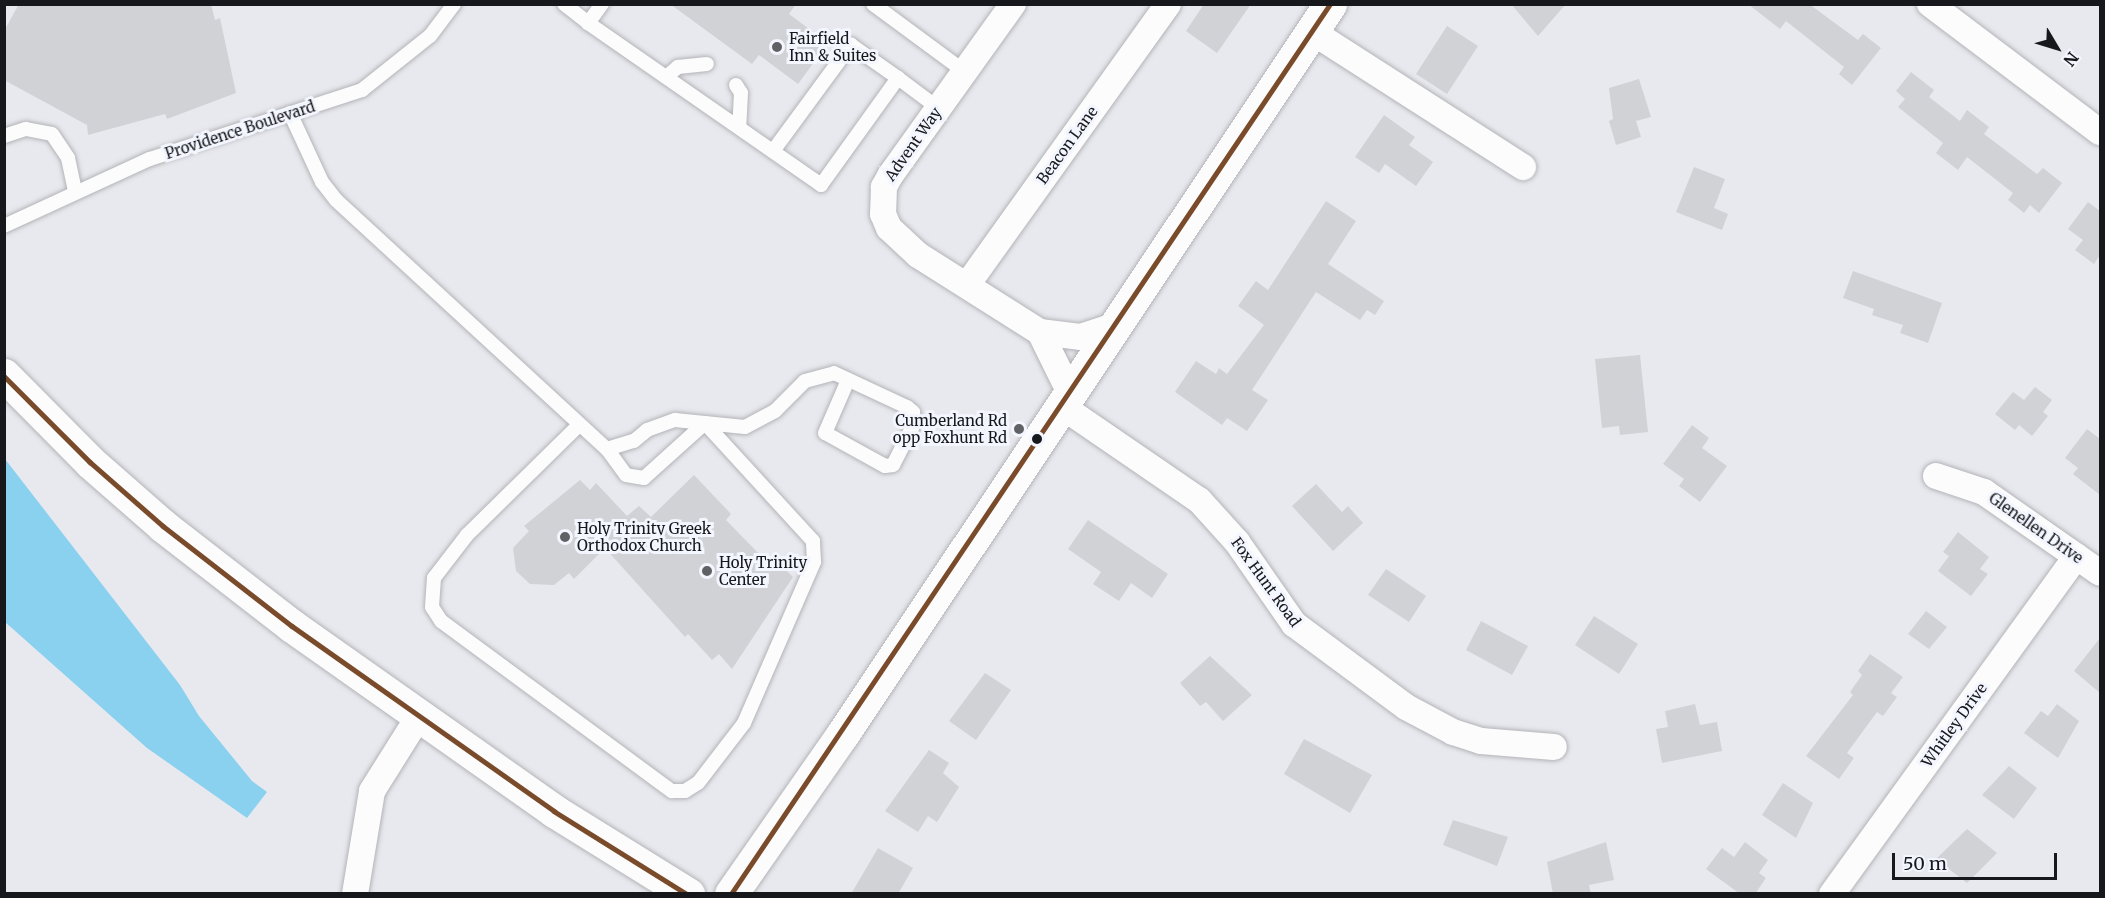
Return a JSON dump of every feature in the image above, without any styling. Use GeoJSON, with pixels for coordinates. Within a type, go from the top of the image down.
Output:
{"type":"FeatureCollection","features":[{"type":"Feature","properties":{"kind":"main road"},"geometry":{"type":"LineString","coordinates":[[731,894],[843,735],[1111,327],[1330,4]]}},
{"type":"Feature","properties":{"kind":"main road"},"geometry":{"type":"LineString","coordinates":[[4,375],[90,462],[163,526],[419,716],[554,811],[688,894]]}},
{"type":"Feature","properties":{"kind":"street","name":"Advent Way"},"geometry":{"type":"LineString","coordinates":[[1012,4],[884,187],[883,214],[889,228],[918,255],[1040,332],[1080,337],[1111,327]]}},
{"type":"Feature","properties":{"kind":"street","name":"Beacon Lane"},"geometry":{"type":"LineString","coordinates":[[967,285],[1168,4]]}},
{"type":"Feature","properties":{"kind":"street"},"geometry":{"type":"LineString","coordinates":[[1930,4],[2100,132]]}},
{"type":"Feature","properties":{"kind":"street"},"geometry":{"type":"LineString","coordinates":[[1311,31],[1523,167]]}},
{"type":"Feature","properties":{"kind":"street"},"geometry":{"type":"LineString","coordinates":[[1040,332],[1064,398]]}},
{"type":"Feature","properties":{"kind":"street","name":"Fox Hunt Road"},"geometry":{"type":"LineString","coordinates":[[1064,398],[1199,500],[1237,542],[1294,624],[1406,706],[1445,728],[1481,741],[1554,747]]}},
{"type":"Feature","properties":{"kind":"street","name":"Glenellen Drive"},"geometry":{"type":"LineString","coordinates":[[1936,476],[1984,492],[2100,573]]}},
{"type":"Feature","properties":{"kind":"street","name":"Whitley Drive"},"geometry":{"type":"LineString","coordinates":[[1832,894],[2077,556]]}},
{"type":"Feature","properties":{"kind":"street"},"geometry":{"type":"LineString","coordinates":[[355,894],[372,791],[419,716]]}},
{"type":"Feature","properties":{"kind":"lane","name":"Providence Boulevard"},"geometry":{"type":"LineString","coordinates":[[4,226],[150,159],[362,90],[429,36],[454,4]]}},
{"type":"Feature","properties":{"kind":"lane"},"geometry":{"type":"LineString","coordinates":[[564,4],[821,185],[898,78]]}},
{"type":"Feature","properties":{"kind":"lane"},"geometry":{"type":"LineString","coordinates":[[588,23],[602,4]]}},
{"type":"Feature","properties":{"kind":"lane"},"geometry":{"type":"LineString","coordinates":[[873,4],[964,71]]}},
{"type":"Feature","properties":{"kind":"lane"},"geometry":{"type":"LineString","coordinates":[[772,151],[851,45],[938,108]]}},
{"type":"Feature","properties":{"kind":"lane"},"geometry":{"type":"LineString","coordinates":[[666,77],[678,67],[707,64]]}},
{"type":"Feature","properties":{"kind":"lane"},"geometry":{"type":"LineString","coordinates":[[736,85],[741,93],[739,127]]}},
{"type":"Feature","properties":{"kind":"lane"},"geometry":{"type":"LineString","coordinates":[[290,113],[322,182],[336,200],[578,426],[607,449],[626,475],[644,478],[705,423]]}},
{"type":"Feature","properties":{"kind":"lane"},"geometry":{"type":"LineString","coordinates":[[7,133],[40,129],[52,134],[68,158],[75,192]]}},
{"type":"Feature","properties":{"kind":"lane"},"geometry":{"type":"LineString","coordinates":[[607,449],[634,441],[662,422],[746,427],[775,411],[816,374],[834,373],[913,412],[914,424],[893,465],[885,466],[825,433],[848,380]]}},
{"type":"Feature","properties":{"kind":"lane"},"geometry":{"type":"LineString","coordinates":[[578,426],[467,535],[434,578],[432,607],[441,621],[678,792],[698,783],[744,723],[816,551],[808,533],[705,423]]}},
{"type":"Feature","properties":{"kind":"water"},"geometry":{"type":"Polygon","coordinates":[[[5,459],[180,685],[199,716],[252,781],[267,792],[247,818],[147,748],[5,622],[5,459]]]}},
{"type":"Feature","properties":{"kind":"building"},"geometry":{"type":"Polygon","coordinates":[[[19,4],[211,4],[215,20],[220,18],[236,93],[167,119],[165,114],[88,135],[87,125],[4,80],[4,31],[19,4]]]}},
{"type":"Feature","properties":{"kind":"building","name":"Fairfield Inn & Suites"},"geometry":{"type":"Polygon","coordinates":[[[670,4],[796,4],[789,14],[828,43],[798,84],[759,55],[752,64],[670,4]]]}},
{"type":"Feature","properties":{"kind":"building"},"geometry":{"type":"Polygon","coordinates":[[[1204,4],[1251,4],[1217,53],[1186,31],[1204,4]]]}},
{"type":"Feature","properties":{"kind":"building"},"geometry":{"type":"Polygon","coordinates":[[[1511,4],[1566,4],[1538,36],[1511,4]]]}},
{"type":"Feature","properties":{"kind":"building"},"geometry":{"type":"Polygon","coordinates":[[[1748,4],[1809,4],[1858,40],[1863,34],[1881,48],[1852,85],[1839,74],[1844,67],[1786,21],[1780,29],[1748,4]]]}},
{"type":"Feature","properties":{"kind":"building"},"geometry":{"type":"Polygon","coordinates":[[[1447,26],[1478,46],[1447,94],[1416,74],[1447,26]]]}},
{"type":"Feature","properties":{"kind":"building"},"geometry":{"type":"Polygon","coordinates":[[[1911,72],[1934,90],[1929,97],[1960,121],[1967,110],[1989,127],[1984,134],[2037,174],[2043,168],[2062,183],[2039,213],[2030,205],[2024,213],[2008,200],[2013,193],[1967,157],[1958,170],[1936,153],[1943,143],[1898,107],[1905,99],[1896,91],[1911,72]]]}},
{"type":"Feature","properties":{"kind":"building"},"geometry":{"type":"Polygon","coordinates":[[[1639,79],[1651,117],[1636,121],[1641,137],[1616,145],[1609,121],[1613,119],[1609,88],[1639,79]]]}},
{"type":"Feature","properties":{"kind":"building"},"geometry":{"type":"Polygon","coordinates":[[[1384,115],[1415,137],[1409,145],[1433,162],[1416,186],[1385,164],[1379,173],[1355,157],[1384,115]]]}},
{"type":"Feature","properties":{"kind":"building"},"geometry":{"type":"Polygon","coordinates":[[[1694,167],[1725,179],[1714,208],[1728,214],[1722,230],[1676,212],[1694,167]]]}},
{"type":"Feature","properties":{"kind":"building"},"geometry":{"type":"Polygon","coordinates":[[[1326,201],[1356,221],[1328,264],[1384,301],[1375,315],[1367,310],[1360,320],[1316,292],[1252,390],[1268,400],[1247,431],[1227,418],[1222,425],[1175,392],[1196,361],[1216,374],[1219,368],[1227,374],[1264,325],[1238,306],[1256,281],[1268,290],[1326,201]]]}},
{"type":"Feature","properties":{"kind":"building"},"geometry":{"type":"Polygon","coordinates":[[[2088,202],[2100,211],[2100,255],[2094,264],[2075,250],[2083,240],[2068,229],[2088,202]]]}},
{"type":"Feature","properties":{"kind":"building"},"geometry":{"type":"Polygon","coordinates":[[[1853,271],[1942,303],[1928,343],[1900,333],[1903,325],[1872,315],[1874,309],[1843,298],[1853,271]]]}},
{"type":"Feature","properties":{"kind":"building"},"geometry":{"type":"Polygon","coordinates":[[[1640,355],[1648,432],[1620,435],[1619,426],[1602,428],[1595,359],[1640,355]]]}},
{"type":"Feature","properties":{"kind":"building"},"geometry":{"type":"Polygon","coordinates":[[[2035,387],[2052,400],[2043,412],[2048,416],[2032,436],[2019,425],[2015,430],[1995,414],[2013,392],[2024,400],[2035,387]]]}},
{"type":"Feature","properties":{"kind":"building"},"geometry":{"type":"Polygon","coordinates":[[[1692,425],[1709,438],[1702,448],[1727,466],[1700,502],[1679,486],[1684,479],[1663,464],[1692,425]]]}},
{"type":"Feature","properties":{"kind":"building"},"geometry":{"type":"Polygon","coordinates":[[[2087,429],[2100,439],[2100,495],[2073,474],[2078,468],[2065,458],[2087,429]]]}},
{"type":"Feature","properties":{"kind":"building","name":"Holy Trinity Center"},"geometry":{"type":"Polygon","coordinates":[[[694,475],[731,514],[726,520],[769,564],[774,558],[793,577],[732,669],[719,654],[712,660],[688,634],[685,637],[605,548],[574,579],[569,573],[554,585],[530,584],[516,571],[513,548],[529,531],[524,526],[580,480],[590,490],[596,483],[627,516],[639,506],[651,517],[694,475]]]}},
{"type":"Feature","properties":{"kind":"building"},"geometry":{"type":"Polygon","coordinates":[[[1316,484],[1342,512],[1348,506],[1363,523],[1333,551],[1292,506],[1316,484]]]}},
{"type":"Feature","properties":{"kind":"building"},"geometry":{"type":"Polygon","coordinates":[[[1088,520],[1168,574],[1152,598],[1131,583],[1119,601],[1093,584],[1101,572],[1068,549],[1088,520]]]}},
{"type":"Feature","properties":{"kind":"building"},"geometry":{"type":"Polygon","coordinates":[[[1958,532],[1989,557],[1980,569],[1988,574],[1971,596],[1938,571],[1949,556],[1943,552],[1958,532]]]}},
{"type":"Feature","properties":{"kind":"building"},"geometry":{"type":"Polygon","coordinates":[[[1386,569],[1426,596],[1409,622],[1368,595],[1386,569]]]}},
{"type":"Feature","properties":{"kind":"building"},"geometry":{"type":"Polygon","coordinates":[[[1926,611],[1947,627],[1929,649],[1908,634],[1926,611]]]}},
{"type":"Feature","properties":{"kind":"building"},"geometry":{"type":"Polygon","coordinates":[[[1594,616],[1638,644],[1619,674],[1575,645],[1594,616]]]}},
{"type":"Feature","properties":{"kind":"building"},"geometry":{"type":"Polygon","coordinates":[[[1481,621],[1528,646],[1512,675],[1466,650],[1481,621]]]}},
{"type":"Feature","properties":{"kind":"building"},"geometry":{"type":"Polygon","coordinates":[[[2100,638],[2100,693],[2074,671],[2100,638]]]}},
{"type":"Feature","properties":{"kind":"building"},"geometry":{"type":"Polygon","coordinates":[[[1870,654],[1903,677],[1891,693],[1897,697],[1883,716],[1877,712],[1847,753],[1854,758],[1839,779],[1806,756],[1853,695],[1850,692],[1862,675],[1858,671],[1870,654]]]}},
{"type":"Feature","properties":{"kind":"building"},"geometry":{"type":"Polygon","coordinates":[[[1210,656],[1252,695],[1223,721],[1206,702],[1200,706],[1180,683],[1210,656]]]}},
{"type":"Feature","properties":{"kind":"building"},"geometry":{"type":"Polygon","coordinates":[[[985,673],[1011,690],[976,740],[949,721],[985,673]]]}},
{"type":"Feature","properties":{"kind":"building"},"geometry":{"type":"Polygon","coordinates":[[[1695,704],[1700,725],[1717,722],[1722,751],[1662,763],[1656,729],[1668,727],[1665,711],[1695,704]]]}},
{"type":"Feature","properties":{"kind":"building"},"geometry":{"type":"Polygon","coordinates":[[[2057,704],[2079,721],[2058,758],[2024,733],[2041,711],[2048,716],[2057,704]]]}},
{"type":"Feature","properties":{"kind":"building"},"geometry":{"type":"Polygon","coordinates":[[[1304,739],[1372,775],[1350,813],[1284,774],[1304,739]]]}},
{"type":"Feature","properties":{"kind":"building"},"geometry":{"type":"Polygon","coordinates":[[[929,750],[949,763],[943,773],[959,787],[937,822],[928,816],[918,832],[885,811],[929,750]]]}},
{"type":"Feature","properties":{"kind":"building"},"geometry":{"type":"Polygon","coordinates":[[[2009,766],[2037,788],[2014,819],[1982,795],[2009,766]]]}},
{"type":"Feature","properties":{"kind":"building"},"geometry":{"type":"Polygon","coordinates":[[[1783,783],[1813,803],[1796,838],[1762,815],[1783,783]]]}},
{"type":"Feature","properties":{"kind":"building"},"geometry":{"type":"Polygon","coordinates":[[[1453,820],[1508,837],[1497,866],[1443,845],[1453,820]]]}},
{"type":"Feature","properties":{"kind":"building"},"geometry":{"type":"Polygon","coordinates":[[[1967,829],[1997,853],[1967,883],[1936,859],[1967,829]]]}},
{"type":"Feature","properties":{"kind":"building"},"geometry":{"type":"Polygon","coordinates":[[[1606,842],[1614,880],[1589,885],[1591,894],[1553,894],[1547,862],[1606,842]]]}},
{"type":"Feature","properties":{"kind":"building"},"geometry":{"type":"Polygon","coordinates":[[[1745,842],[1768,860],[1759,873],[1766,878],[1755,894],[1740,894],[1706,869],[1722,848],[1734,857],[1745,842]]]}},
{"type":"Feature","properties":{"kind":"building"},"geometry":{"type":"Polygon","coordinates":[[[878,848],[913,868],[898,894],[851,894],[878,848]]]}},
{"type":"Feature","properties":{"kind":"transit line"},"geometry":{"type":"LineString","coordinates":[[731,894],[1330,4]]}},
{"type":"Feature","properties":{"kind":"transit line"},"geometry":{"type":"LineString","coordinates":[[4,376],[90,462],[163,526],[292,626],[554,811],[687,894]]}},
{"type":"Feature","properties":{"kind":"place","name":"Fairfield Inn & Suites"},"geometry":{"type":"Point","coordinates":[777,47]}},
{"type":"Feature","properties":{"kind":"place","name":"Cumberland Rd opp Foxhunt Rd"},"geometry":{"type":"Point","coordinates":[1019,429]}},
{"type":"Feature","properties":{"kind":"place","name":"Holy Trinity Greek Orthodox Church"},"geometry":{"type":"Point","coordinates":[565,537]}},
{"type":"Feature","properties":{"kind":"place","name":"Holy Trinity Center"},"geometry":{"type":"Point","coordinates":[707,571]}}]}
